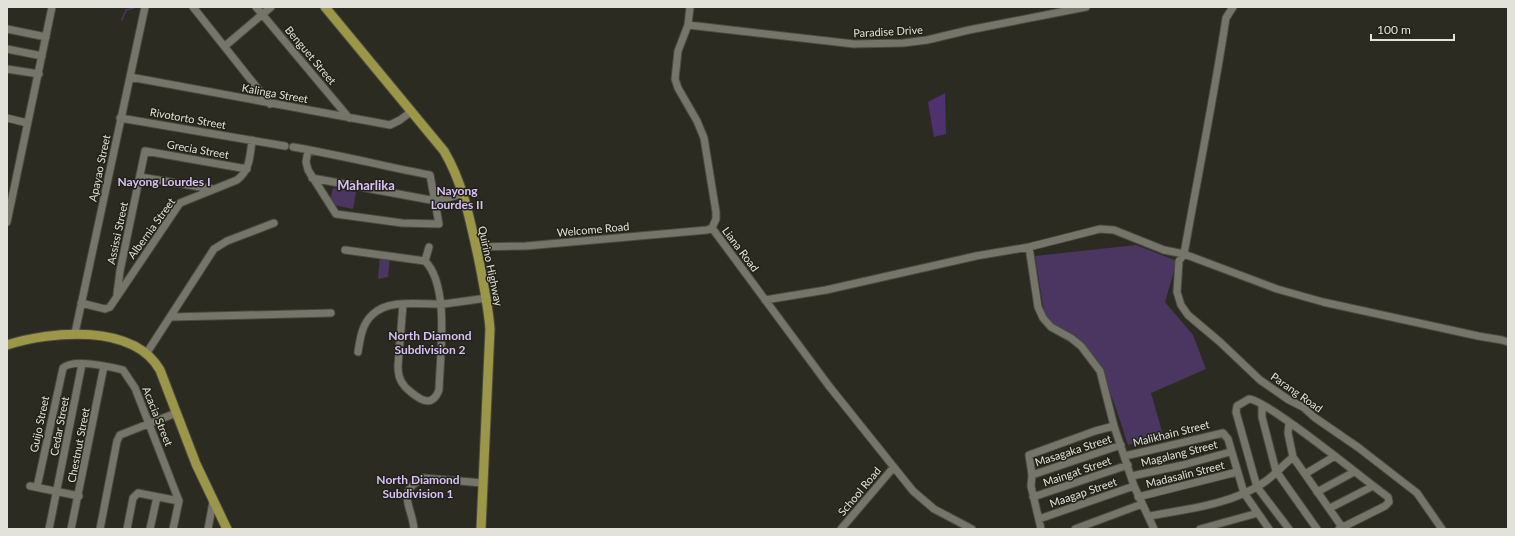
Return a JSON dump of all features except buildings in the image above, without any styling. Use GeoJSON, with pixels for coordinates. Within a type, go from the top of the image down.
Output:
{"type":"FeatureCollection","features":[{"type":"Feature","properties":{"kind":"main road","name":"Quirino Highway"},"geometry":{"type":"LineString","coordinates":[[325,7],[444,151],[452,165],[462,194],[476,247],[487,298],[490,343],[481,529]]}},
{"type":"Feature","properties":{"kind":"main road"},"geometry":{"type":"LineString","coordinates":[[7,345],[75,333],[104,337],[130,344],[154,360],[160,370],[213,502],[227,529]]}},
{"type":"Feature","properties":{"kind":"street"},"geometry":{"type":"LineString","coordinates":[[7,222],[52,7]]}},
{"type":"Feature","properties":{"kind":"street","name":"Apayao Street"},"geometry":{"type":"LineString","coordinates":[[75,333],[145,7]]}},
{"type":"Feature","properties":{"kind":"street"},"geometry":{"type":"LineString","coordinates":[[193,7],[270,104]]}},
{"type":"Feature","properties":{"kind":"street","name":"Benguet Street"},"geometry":{"type":"LineString","coordinates":[[256,7],[349,118]]}},
{"type":"Feature","properties":{"kind":"street"},"geometry":{"type":"LineString","coordinates":[[225,46],[271,7]]}},
{"type":"Feature","properties":{"kind":"street","name":"Liana Road"},"geometry":{"type":"LineString","coordinates":[[690,7],[688,25],[678,52],[675,79],[678,88],[698,121],[704,138],[716,212],[716,219],[712,228],[829,386],[893,468],[913,491],[934,509],[972,529]]}},
{"type":"Feature","properties":{"kind":"street","name":"Paradise Drive"},"geometry":{"type":"LineString","coordinates":[[688,25],[854,44],[903,43],[927,40],[1086,7]]}},
{"type":"Feature","properties":{"kind":"street","name":"Parang Road"},"geometry":{"type":"LineString","coordinates":[[1233,7],[1226,18],[1212,107],[1206,130],[1184,254],[1179,261],[1177,292],[1181,305],[1188,315],[1220,342],[1260,380],[1289,400],[1303,407],[1314,417],[1359,448],[1417,493],[1442,529]]}},
{"type":"Feature","properties":{"kind":"street"},"geometry":{"type":"LineString","coordinates":[[7,29],[46,37]]}},
{"type":"Feature","properties":{"kind":"street"},"geometry":{"type":"LineString","coordinates":[[7,49],[42,56]]}},
{"type":"Feature","properties":{"kind":"street"},"geometry":{"type":"LineString","coordinates":[[7,69],[38,74]]}},
{"type":"Feature","properties":{"kind":"street","name":"Kalinga Street"},"geometry":{"type":"LineString","coordinates":[[130,77],[390,125],[412,111]]}},
{"type":"Feature","properties":{"kind":"street"},"geometry":{"type":"LineString","coordinates":[[7,118],[27,123]]}},
{"type":"Feature","properties":{"kind":"street","name":"Rivotorto Street"},"geometry":{"type":"LineString","coordinates":[[120,118],[285,146]]}},
{"type":"Feature","properties":{"kind":"street"},"geometry":{"type":"LineString","coordinates":[[248,169],[252,140]]}},
{"type":"Feature","properties":{"kind":"street"},"geometry":{"type":"LineString","coordinates":[[293,147],[308,150],[430,175],[436,201],[439,224],[402,223],[336,214],[312,178],[306,162],[308,150]]}},
{"type":"Feature","properties":{"kind":"street","name":"Grecia Street"},"geometry":{"type":"LineString","coordinates":[[145,151],[248,169]]}},
{"type":"Feature","properties":{"kind":"street","name":"Assissi Street"},"geometry":{"type":"LineString","coordinates":[[117,296],[120,271],[145,151]]}},
{"type":"Feature","properties":{"kind":"street","name":"Albernia Street"},"geometry":{"type":"LineString","coordinates":[[81,303],[105,309],[110,307],[180,203],[237,180],[248,169]]}},
{"type":"Feature","properties":{"kind":"street"},"geometry":{"type":"LineString","coordinates":[[140,177],[213,189]]}},
{"type":"Feature","properties":{"kind":"street"},"geometry":{"type":"LineString","coordinates":[[312,178],[436,201],[462,194]]}},
{"type":"Feature","properties":{"kind":"street"},"geometry":{"type":"LineString","coordinates":[[146,354],[214,250],[228,241],[274,223]]}},
{"type":"Feature","properties":{"kind":"street","name":"Welcome Road"},"geometry":{"type":"LineString","coordinates":[[476,247],[526,246],[707,230],[712,228]]}},
{"type":"Feature","properties":{"kind":"street"},"geometry":{"type":"LineString","coordinates":[[765,300],[826,290],[976,256],[1029,247],[1106,228],[1164,250],[1184,254],[1308,298],[1508,342]]}},
{"type":"Feature","properties":{"kind":"street"},"geometry":{"type":"LineString","coordinates":[[425,261],[429,247]]}},
{"type":"Feature","properties":{"kind":"street"},"geometry":{"type":"LineString","coordinates":[[1029,247],[1038,307],[1043,318],[1051,327],[1071,338],[1081,346],[1100,371],[1114,426],[1138,497],[1149,516],[1151,528]]}},
{"type":"Feature","properties":{"kind":"street"},"geometry":{"type":"LineString","coordinates":[[345,250],[425,261],[433,272],[442,304],[439,390],[437,396],[432,400],[426,401],[419,399],[403,386],[399,376],[398,366],[403,304]]}},
{"type":"Feature","properties":{"kind":"street"},"geometry":{"type":"LineString","coordinates":[[358,352],[364,327],[371,316],[383,308],[403,304],[442,304],[487,298]]}},
{"type":"Feature","properties":{"kind":"street"},"geometry":{"type":"LineString","coordinates":[[171,317],[331,313]]}},
{"type":"Feature","properties":{"kind":"street","name":"Acacia Street"},"geometry":{"type":"LineString","coordinates":[[65,366],[82,364],[124,370],[131,379],[179,501]]}},
{"type":"Feature","properties":{"kind":"street","name":"Cedar Street"},"geometry":{"type":"LineString","coordinates":[[49,529],[82,364]]}},
{"type":"Feature","properties":{"kind":"street","name":"Guijo Street"},"geometry":{"type":"LineString","coordinates":[[57,492],[34,486],[62,370],[65,366]]}},
{"type":"Feature","properties":{"kind":"street","name":"Chestnut Street"},"geometry":{"type":"LineString","coordinates":[[72,529],[104,366]]}},
{"type":"Feature","properties":{"kind":"street"},"geometry":{"type":"LineString","coordinates":[[1289,423],[1288,433],[1293,457],[1330,508],[1341,528],[1388,503],[1388,497],[1335,456],[1289,423],[1256,401],[1249,399],[1237,406],[1236,410],[1257,487],[1289,529]]}},
{"type":"Feature","properties":{"kind":"street"},"geometry":{"type":"LineString","coordinates":[[1262,405],[1262,417],[1276,471],[1317,529]]}},
{"type":"Feature","properties":{"kind":"street"},"geometry":{"type":"LineString","coordinates":[[100,529],[117,441],[120,435],[176,413]]}},
{"type":"Feature","properties":{"kind":"street"},"geometry":{"type":"LineString","coordinates":[[1041,529],[1033,497],[1029,456],[1035,451],[1114,426]]}},
{"type":"Feature","properties":{"kind":"street","name":"Malikhain Street"},"geometry":{"type":"LineString","coordinates":[[1125,456],[1223,433],[1228,439],[1230,452]]}},
{"type":"Feature","properties":{"kind":"street","name":"Masagaka Street"},"geometry":{"type":"LineString","coordinates":[[1032,475],[1121,445]]}},
{"type":"Feature","properties":{"kind":"street"},"geometry":{"type":"LineString","coordinates":[[1230,452],[1244,493],[1269,529]]}},
{"type":"Feature","properties":{"kind":"street","name":"Magalang Street"},"geometry":{"type":"LineString","coordinates":[[1132,476],[1183,465],[1230,452]]}},
{"type":"Feature","properties":{"kind":"street"},"geometry":{"type":"LineString","coordinates":[[1305,474],[1335,456]]}},
{"type":"Feature","properties":{"kind":"street"},"geometry":{"type":"LineString","coordinates":[[1149,516],[1218,502],[1244,493],[1257,487],[1270,478],[1293,457]]}},
{"type":"Feature","properties":{"kind":"street","name":"Maingat Street"},"geometry":{"type":"LineString","coordinates":[[1033,497],[1128,465]]}},
{"type":"Feature","properties":{"kind":"street","name":"School Road"},"geometry":{"type":"LineString","coordinates":[[841,529],[893,468]]}},
{"type":"Feature","properties":{"kind":"street","name":"Madasalin Street"},"geometry":{"type":"LineString","coordinates":[[1138,497],[1237,472]]}},
{"type":"Feature","properties":{"kind":"street"},"geometry":{"type":"LineString","coordinates":[[1317,492],[1354,472]]}},
{"type":"Feature","properties":{"kind":"street"},"geometry":{"type":"LineString","coordinates":[[414,529],[407,497],[408,489],[412,484],[423,478],[483,483]]}},
{"type":"Feature","properties":{"kind":"street","name":"Maagap Street"},"geometry":{"type":"LineString","coordinates":[[1039,519],[1134,486]]}},
{"type":"Feature","properties":{"kind":"street"},"geometry":{"type":"LineString","coordinates":[[1330,508],[1373,486]]}},
{"type":"Feature","properties":{"kind":"street"},"geometry":{"type":"LineString","coordinates":[[57,492],[79,496]]}},
{"type":"Feature","properties":{"kind":"street"},"geometry":{"type":"LineString","coordinates":[[127,529],[133,498],[138,493],[179,501],[174,529]]}},
{"type":"Feature","properties":{"kind":"street"},"geometry":{"type":"LineString","coordinates":[[150,529],[157,497]]}},
{"type":"Feature","properties":{"kind":"street"},"geometry":{"type":"LineString","coordinates":[[208,529],[213,502]]}},
{"type":"Feature","properties":{"kind":"street"},"geometry":{"type":"LineString","coordinates":[[1075,529],[1142,504]]}},
{"type":"Feature","properties":{"kind":"street"},"geometry":{"type":"LineString","coordinates":[[1200,529],[1258,513]]}},
{"type":"Feature","properties":{"kind":"shaded area"},"geometry":{"type":"Polygon","coordinates":[[[945,93],[946,134],[934,137],[928,102],[945,93]]]}},
{"type":"Feature","properties":{"kind":"shaded area"},"geometry":{"type":"Polygon","coordinates":[[[333,188],[356,192],[353,209],[329,204],[333,188]]]}},
{"type":"Feature","properties":{"kind":"shaded area"},"geometry":{"type":"Polygon","coordinates":[[[1136,245],[1177,261],[1165,302],[1193,335],[1206,369],[1151,393],[1163,435],[1128,445],[1112,397],[1095,362],[1085,348],[1045,317],[1035,256],[1136,245]]]}},
{"type":"Feature","properties":{"kind":"shaded area"},"geometry":{"type":"Polygon","coordinates":[[[380,255],[390,257],[388,277],[378,279],[380,255]]]}},
{"type":"Feature","properties":{"kind":"waterway"},"geometry":{"type":"LineString","coordinates":[[122,20],[126,10],[137,7]]}},
{"type":"Feature","properties":{"kind":"district","name":"Nayong Lourdes I"},"geometry":{"type":"Point","coordinates":[164,181]}},
{"type":"Feature","properties":{"kind":"district","name":"Maharlika"},"geometry":{"type":"Point","coordinates":[366,185]}},
{"type":"Feature","properties":{"kind":"district","name":"Nayong Lourdes II"},"geometry":{"type":"Point","coordinates":[457,197]}},
{"type":"Feature","properties":{"kind":"district","name":"North Diamond Subdivision 2"},"geometry":{"type":"Point","coordinates":[430,342]}},
{"type":"Feature","properties":{"kind":"district","name":"North Diamond Subdivision 1"},"geometry":{"type":"Point","coordinates":[418,486]}}]}
